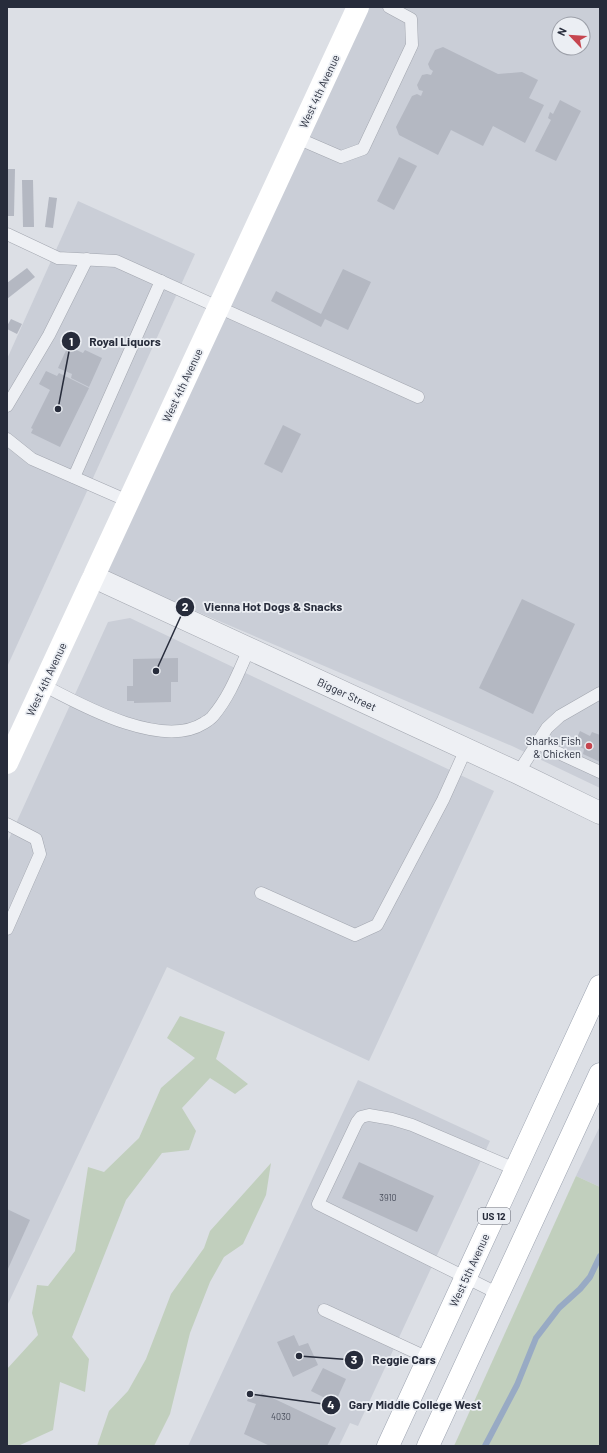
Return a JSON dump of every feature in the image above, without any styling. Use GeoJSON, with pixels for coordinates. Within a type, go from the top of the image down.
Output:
{"type":"FeatureCollection","features":[{"type":"Feature","properties":{"kind":"main road","name":"West 4th Avenue"},"geometry":{"type":"LineString","coordinates":[[7,764],[358,7]]}},
{"type":"Feature","properties":{"kind":"main road","name":"West 5th Avenue"},"geometry":{"type":"LineString","coordinates":[[388,1446],[600,986]]}},
{"type":"Feature","properties":{"kind":"main road"},"geometry":{"type":"LineString","coordinates":[[428,1446],[600,1074]]}},
{"type":"Feature","properties":{"kind":"street","name":"Bigger Street"},"geometry":{"type":"LineString","coordinates":[[94,577],[518,773],[600,813]]}},
{"type":"Feature","properties":{"kind":"lane"},"geometry":{"type":"LineString","coordinates":[[297,138],[341,158],[363,149],[412,45],[411,20],[388,7]]}},
{"type":"Feature","properties":{"kind":"lane"},"geometry":{"type":"LineString","coordinates":[[7,234],[58,258],[116,261],[418,397]]}},
{"type":"Feature","properties":{"kind":"lane"},"geometry":{"type":"LineString","coordinates":[[7,406],[50,335],[87,259]]}},
{"type":"Feature","properties":{"kind":"lane"},"geometry":{"type":"LineString","coordinates":[[74,477],[161,281]]}},
{"type":"Feature","properties":{"kind":"lane"},"geometry":{"type":"LineString","coordinates":[[7,439],[32,460],[128,501]]}},
{"type":"Feature","properties":{"kind":"lane"},"geometry":{"type":"LineString","coordinates":[[43,685],[89,709],[116,720],[145,728],[171,731],[195,728],[213,717],[231,688],[249,649]]}},
{"type":"Feature","properties":{"kind":"lane"},"geometry":{"type":"LineString","coordinates":[[518,773],[547,728],[560,716],[600,693]]}},
{"type":"Feature","properties":{"kind":"lane"},"geometry":{"type":"LineString","coordinates":[[537,743],[600,772]]}},
{"type":"Feature","properties":{"kind":"lane"},"geometry":{"type":"LineString","coordinates":[[261,893],[355,935],[377,925],[443,800],[466,749]]}},
{"type":"Feature","properties":{"kind":"lane"},"geometry":{"type":"LineString","coordinates":[[7,824],[36,839],[40,854],[7,928]]}},
{"type":"Feature","properties":{"kind":"lane"},"geometry":{"type":"LineString","coordinates":[[499,1294],[318,1204],[357,1122],[361,1117],[369,1114],[412,1125],[516,1169]]}},
{"type":"Feature","properties":{"kind":"lane"},"geometry":{"type":"LineString","coordinates":[[324,1310],[428,1358]]}},
{"type":"Feature","properties":{"kind":"shaded area"},"geometry":{"type":"Polygon","coordinates":[[[363,7],[600,7],[600,788],[512,746],[104,572],[363,7]]]}},
{"type":"Feature","properties":{"kind":"shaded area"},"geometry":{"type":"Polygon","coordinates":[[[78,201],[195,254],[7,667],[7,359],[78,201]]]}},
{"type":"Feature","properties":{"kind":"shaded area"},"geometry":{"type":"Polygon","coordinates":[[[130,618],[494,791],[369,1061],[167,967],[7,1306],[7,843],[108,622],[130,618]]]}},
{"type":"Feature","properties":{"kind":"shaded area"},"geometry":{"type":"Polygon","coordinates":[[[358,1080],[490,1141],[358,1426],[350,1423],[339,1446],[188,1446],[358,1080]]]}},
{"type":"Feature","properties":{"kind":"shaded area"},"geometry":{"type":"Polygon","coordinates":[[[600,1126],[600,1187],[576,1176],[600,1126]]]}},
{"type":"Feature","properties":{"kind":"green space"},"geometry":{"type":"Polygon","coordinates":[[[180,1016],[225,1032],[216,1059],[248,1084],[235,1094],[210,1078],[182,1108],[196,1131],[189,1150],[162,1153],[126,1200],[72,1337],[89,1359],[85,1392],[60,1382],[53,1430],[18,1446],[7,1446],[7,1369],[38,1335],[32,1313],[37,1285],[48,1286],[75,1251],[88,1167],[104,1172],[139,1138],[161,1088],[195,1058],[167,1038],[180,1016]]]}},
{"type":"Feature","properties":{"kind":"green space"},"geometry":{"type":"Polygon","coordinates":[[[271,1163],[266,1195],[243,1244],[224,1257],[210,1282],[190,1333],[170,1414],[154,1446],[97,1446],[109,1411],[128,1391],[146,1359],[171,1294],[204,1248],[210,1231],[271,1163]]]}},
{"type":"Feature","properties":{"kind":"green space"},"geometry":{"type":"Polygon","coordinates":[[[576,1176],[600,1187],[600,1446],[454,1446],[576,1176]]]}},
{"type":"Feature","properties":{"kind":"building"},"geometry":{"type":"Polygon","coordinates":[[[443,47],[498,74],[522,72],[538,80],[529,98],[544,105],[525,143],[493,126],[483,146],[451,130],[438,155],[399,135],[396,127],[412,96],[417,94],[421,96],[423,91],[419,90],[417,85],[422,75],[431,75],[433,71],[430,69],[428,64],[435,50],[443,47]]]}},
{"type":"Feature","properties":{"kind":"building"},"geometry":{"type":"Polygon","coordinates":[[[560,100],[581,111],[556,161],[535,151],[551,120],[548,118],[550,112],[553,114],[560,100]]]}},
{"type":"Feature","properties":{"kind":"building"},"geometry":{"type":"Polygon","coordinates":[[[399,157],[417,166],[394,210],[377,201],[399,157]]]}},
{"type":"Feature","properties":{"kind":"building"},"geometry":{"type":"Polygon","coordinates":[[[7,169],[15,169],[14,216],[7,216],[7,169]]]}},
{"type":"Feature","properties":{"kind":"building"},"geometry":{"type":"Polygon","coordinates":[[[22,180],[33,180],[34,227],[23,227],[22,180]]]}},
{"type":"Feature","properties":{"kind":"building"},"geometry":{"type":"Polygon","coordinates":[[[49,197],[57,198],[53,228],[45,227],[49,197]]]}},
{"type":"Feature","properties":{"kind":"building"},"geometry":{"type":"Polygon","coordinates":[[[27,268],[35,277],[7,299],[7,283],[27,268]]]}},
{"type":"Feature","properties":{"kind":"building"},"geometry":{"type":"Polygon","coordinates":[[[343,269],[371,282],[348,330],[325,319],[321,327],[271,301],[276,291],[321,314],[343,269]]]}},
{"type":"Feature","properties":{"kind":"building"},"geometry":{"type":"Polygon","coordinates":[[[11,319],[22,324],[17,334],[7,329],[11,319]]]}},
{"type":"Feature","properties":{"kind":"building"},"geometry":{"type":"Polygon","coordinates":[[[68,346],[83,353],[85,350],[102,358],[89,387],[71,378],[72,374],[58,368],[68,346]]]}},
{"type":"Feature","properties":{"kind":"building"},"geometry":{"type":"Polygon","coordinates":[[[46,371],[57,376],[59,373],[89,388],[60,447],[31,433],[33,429],[31,428],[50,390],[39,384],[46,371]]]}},
{"type":"Feature","properties":{"kind":"building"},"geometry":{"type":"Polygon","coordinates":[[[283,425],[301,434],[282,473],[264,464],[283,425]]]}},
{"type":"Feature","properties":{"kind":"building"},"geometry":{"type":"Polygon","coordinates":[[[522,599],[575,624],[533,714],[479,688],[522,599]]]}},
{"type":"Feature","properties":{"kind":"building"},"geometry":{"type":"Polygon","coordinates":[[[178,658],[178,682],[171,682],[171,702],[134,703],[134,701],[127,701],[127,686],[133,686],[133,659],[178,658]]]}},
{"type":"Feature","properties":{"kind":"building","name":"Sharks Fish & Chicken"},"geometry":{"type":"Polygon","coordinates":[[[580,731],[590,736],[592,732],[600,735],[600,762],[583,754],[584,749],[574,744],[580,731]]]}},
{"type":"Feature","properties":{"kind":"building"},"geometry":{"type":"Polygon","coordinates":[[[359,1162],[434,1196],[417,1232],[342,1198],[359,1162]]]}},
{"type":"Feature","properties":{"kind":"building"},"geometry":{"type":"Polygon","coordinates":[[[7,1209],[30,1220],[7,1271],[7,1209]]]}},
{"type":"Feature","properties":{"kind":"building"},"geometry":{"type":"Polygon","coordinates":[[[294,1335],[299,1346],[308,1343],[318,1365],[293,1377],[277,1342],[294,1335]]]}},
{"type":"Feature","properties":{"kind":"building"},"geometry":{"type":"Polygon","coordinates":[[[323,1368],[346,1379],[335,1403],[311,1391],[323,1368]]]}},
{"type":"Feature","properties":{"kind":"building"},"geometry":{"type":"Polygon","coordinates":[[[251,1392],[260,1396],[262,1393],[336,1428],[327,1446],[270,1446],[244,1434],[256,1404],[247,1401],[251,1392]]]}},
{"type":"Feature","properties":{"kind":"waterway"},"geometry":{"type":"LineString","coordinates":[[485,1446],[517,1385],[536,1338],[559,1308],[580,1289],[590,1277],[600,1256]]}},
{"type":"Feature","properties":{"kind":"place","name":"Royal Liquors"},"geometry":{"type":"Point","coordinates":[58,409]}},
{"type":"Feature","properties":{"kind":"place","name":"Vienna Hot Dogs & Snacks"},"geometry":{"type":"Point","coordinates":[156,671]}},
{"type":"Feature","properties":{"kind":"place","name":"Sharks Fish & Chicken"},"geometry":{"type":"Point","coordinates":[589,746]}},
{"type":"Feature","properties":{"kind":"place","name":"Reggie Cars"},"geometry":{"type":"Point","coordinates":[299,1356]}},
{"type":"Feature","properties":{"kind":"place","name":"Gary Middle College West"},"geometry":{"type":"Point","coordinates":[250,1394]}}]}
